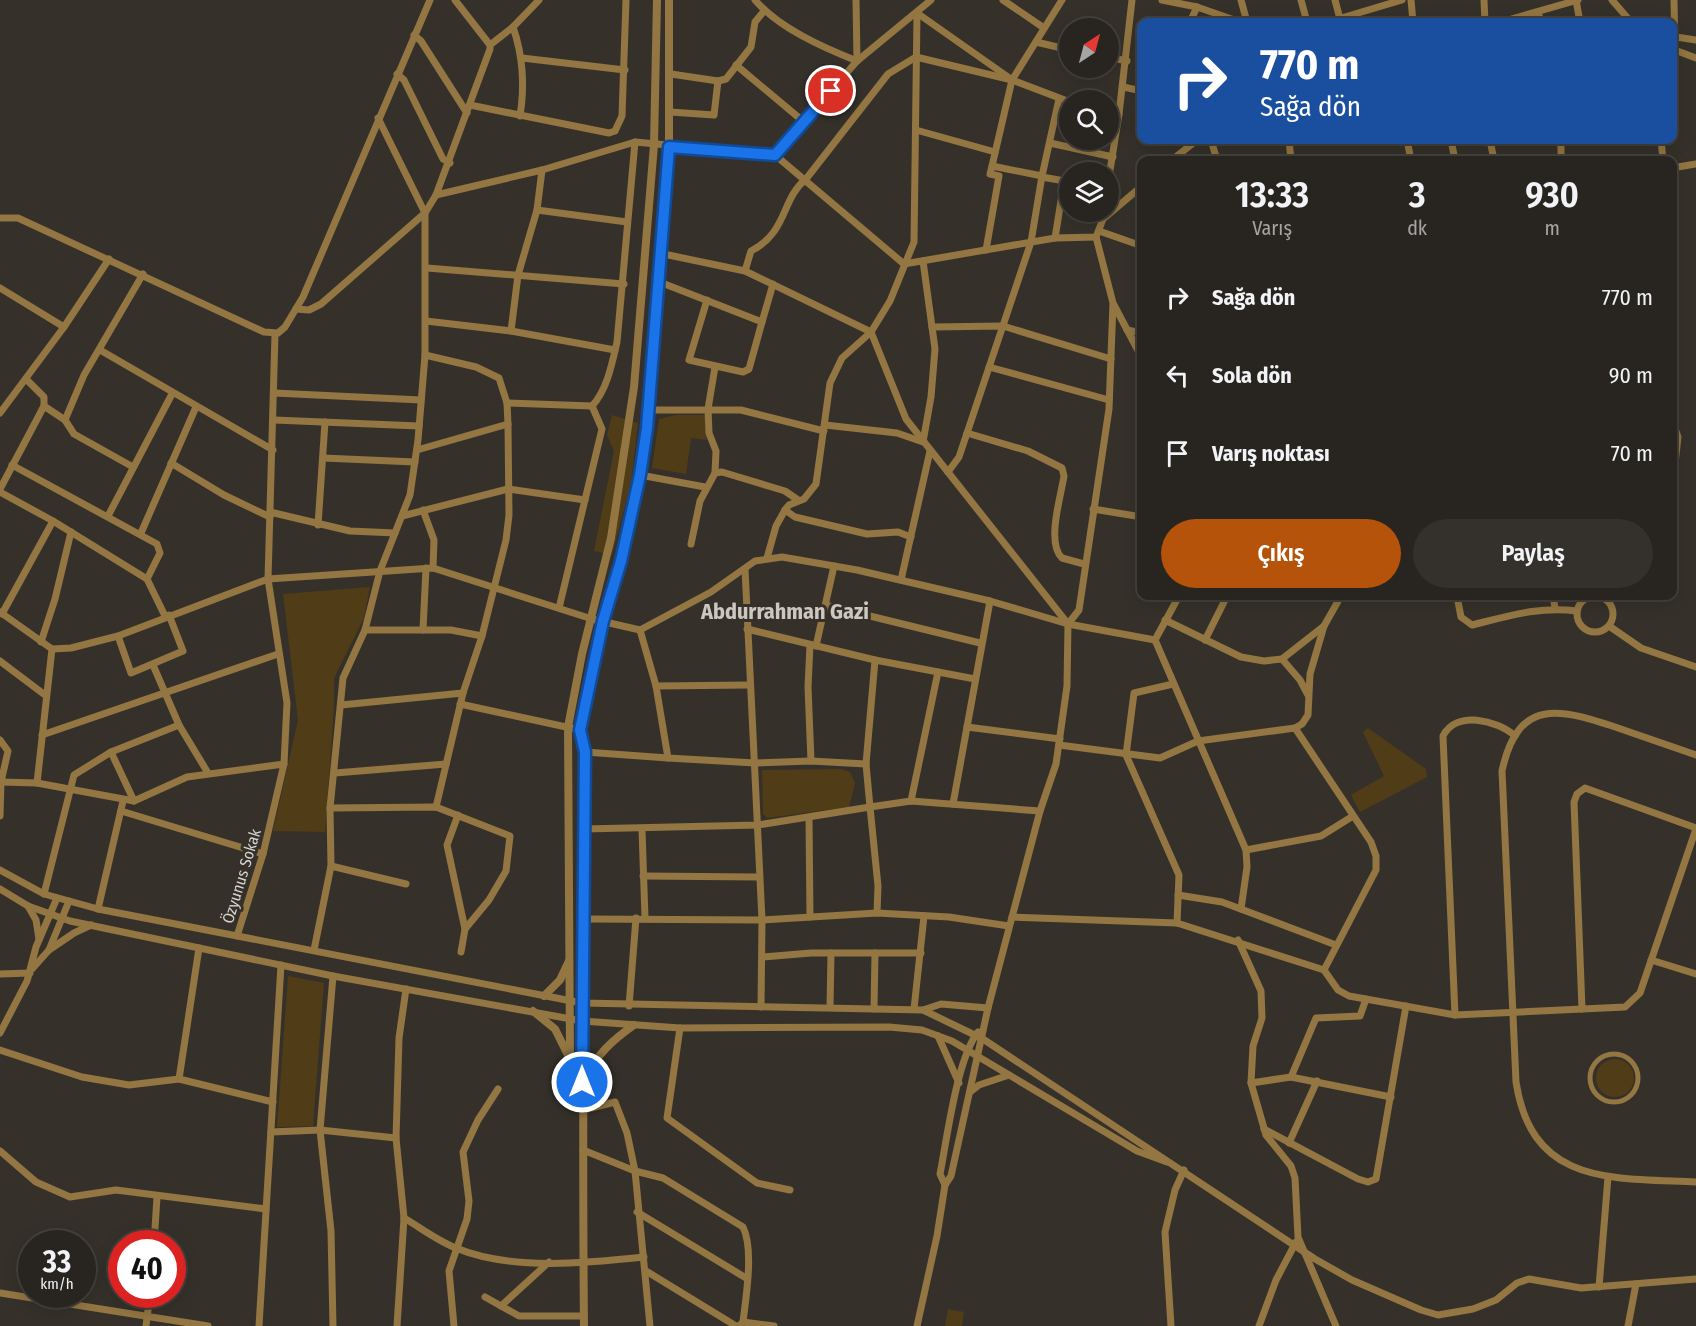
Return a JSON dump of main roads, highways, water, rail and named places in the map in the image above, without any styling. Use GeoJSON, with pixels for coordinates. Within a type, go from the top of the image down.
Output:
{"type":"FeatureCollection","features":[{"type":"Feature","properties":{"kind":"district","name":"Abdurrahman Gazi"},"geometry":{"type":"Point","coordinates":[785,611]}}]}
